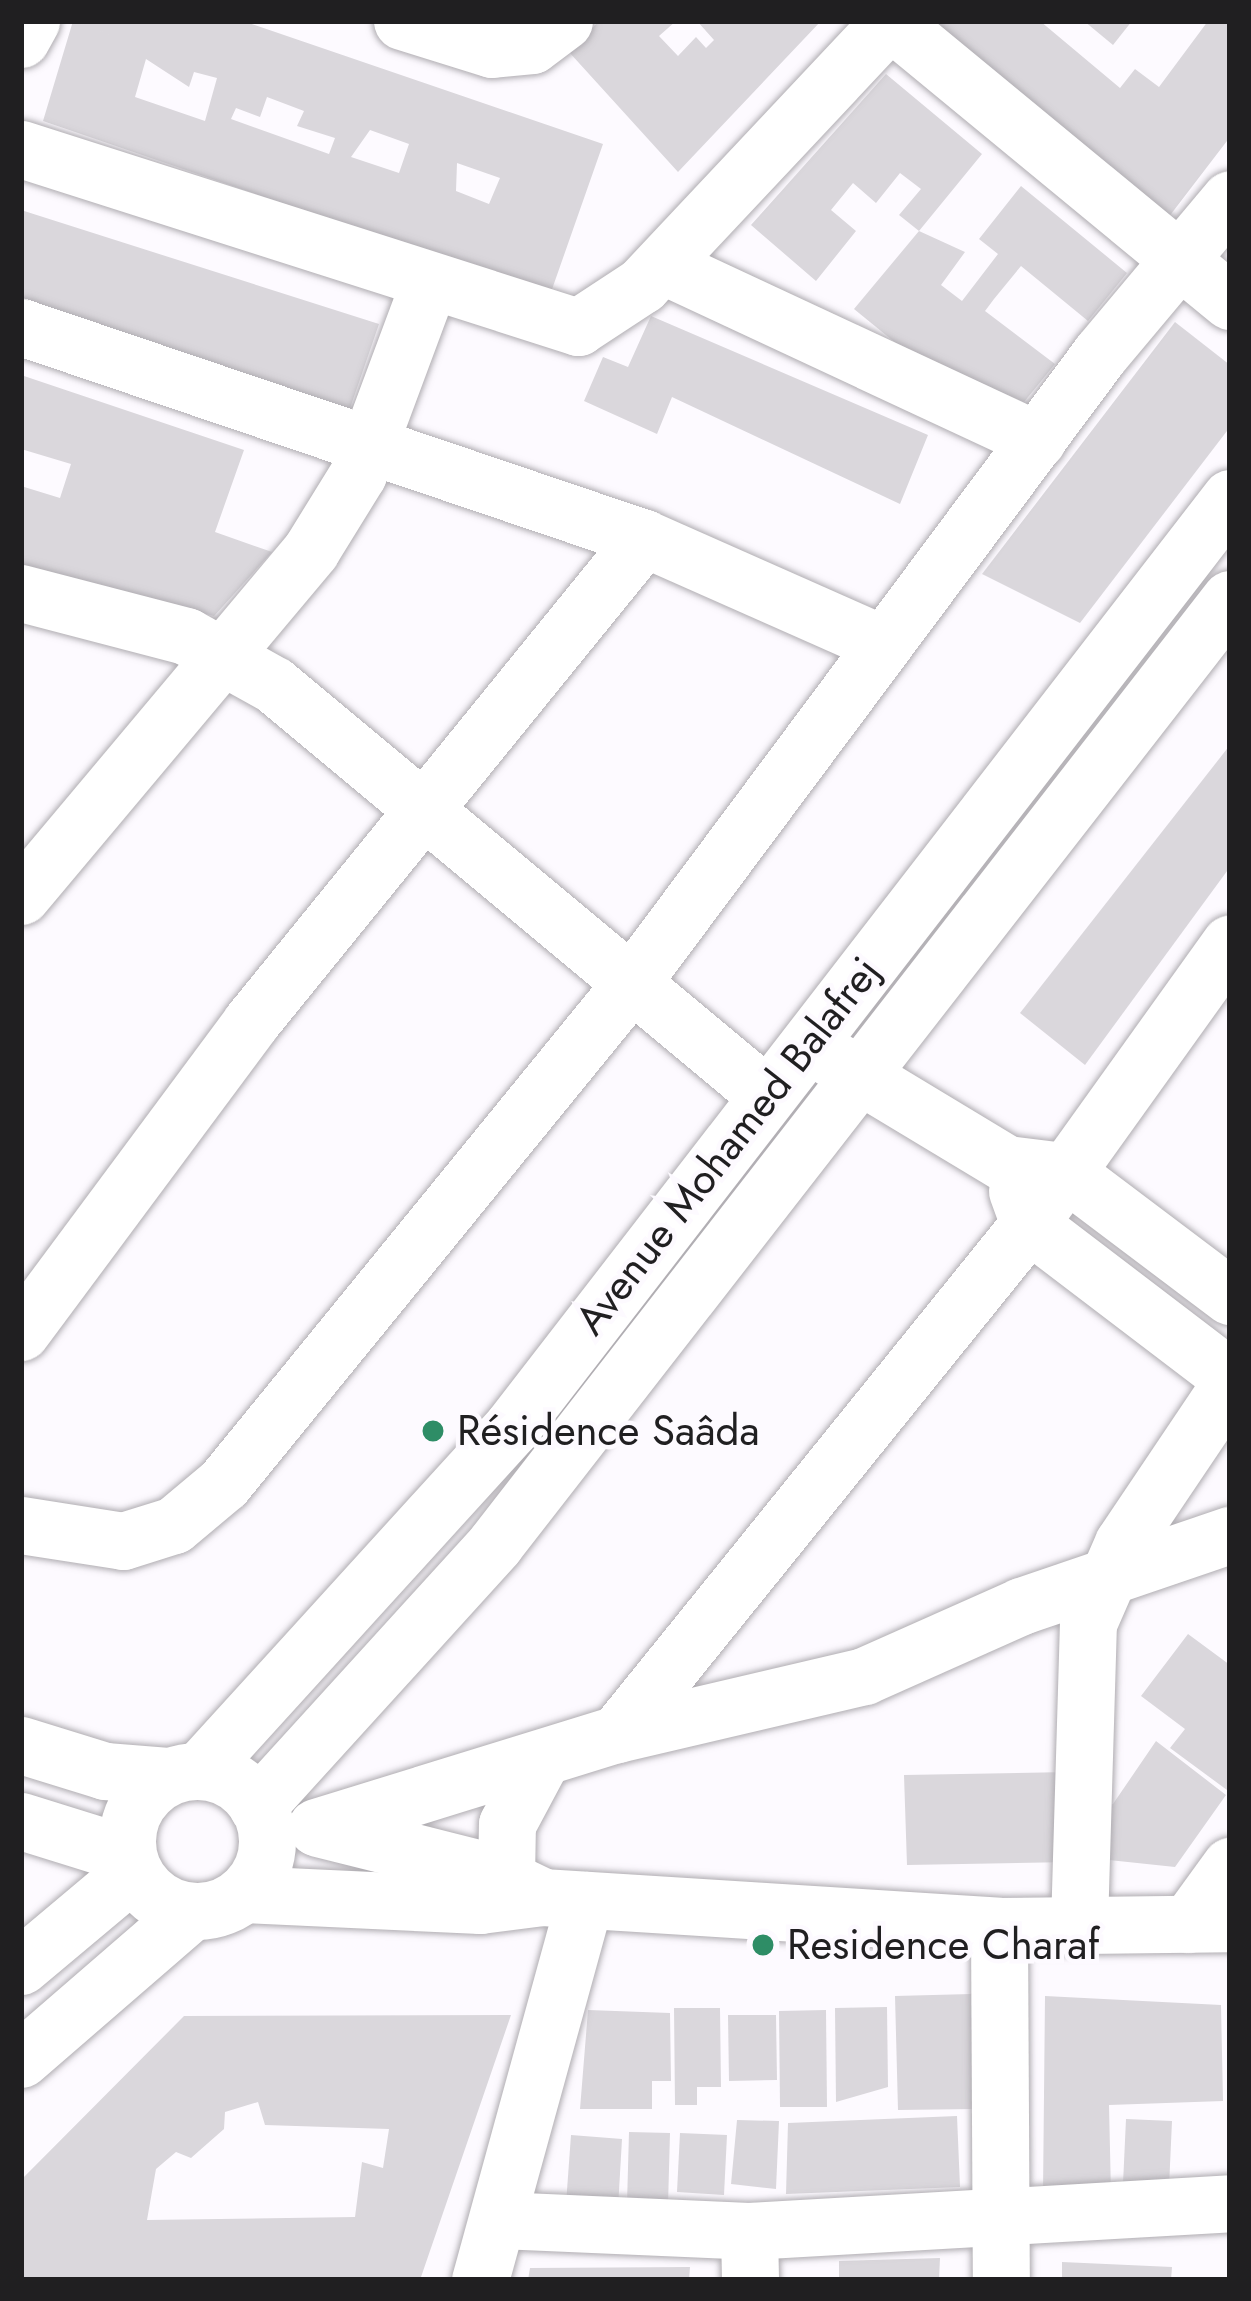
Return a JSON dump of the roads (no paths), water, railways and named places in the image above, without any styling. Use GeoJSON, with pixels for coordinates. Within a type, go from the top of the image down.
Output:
{"type":"FeatureCollection","features":[{"type":"Feature","properties":{"kind":"street"},"geometry":{"type":"LineString","coordinates":[[21,39],[31,21]]}},
{"type":"Feature","properties":{"kind":"street"},"geometry":{"type":"LineString","coordinates":[[402,21],[492,49],[532,45],[564,21]]}},
{"type":"Feature","properties":{"kind":"street"},"geometry":{"type":"LineString","coordinates":[[21,149],[428,286],[578,327],[662,265],[890,21],[1230,301]]}},
{"type":"Feature","properties":{"kind":"street"},"geometry":{"type":"LineString","coordinates":[[21,1525],[123,1540],[190,1515],[628,986],[881,643],[1230,200]]}},
{"type":"Feature","properties":{"kind":"street"},"geometry":{"type":"LineString","coordinates":[[662,265],[1037,440]]}},
{"type":"Feature","properties":{"kind":"street"},"geometry":{"type":"LineString","coordinates":[[21,896],[311,550],[371,443],[428,286]]}},
{"type":"Feature","properties":{"kind":"street"},"geometry":{"type":"LineString","coordinates":[[21,327],[644,538],[881,643]]}},
{"type":"Feature","properties":{"kind":"street","name":"Avenue Mohamed Balafrej"},"geometry":{"type":"LineString","coordinates":[[184,1773],[454,1497],[1230,498]]}},
{"type":"Feature","properties":{"kind":"street"},"geometry":{"type":"LineString","coordinates":[[21,1332],[251,1022],[430,812],[644,538]]}},
{"type":"Feature","properties":{"kind":"street"},"geometry":{"type":"LineString","coordinates":[[21,592],[226,655],[430,812],[628,986],[766,1095]]}},
{"type":"Feature","properties":{"kind":"street","name":"Avenue Mohamed Balafrej"},"geometry":{"type":"LineString","coordinates":[[278,1817],[863,1077],[1230,599]]}},
{"type":"Feature","properties":{"kind":"street"},"geometry":{"type":"LineString","coordinates":[[617,1734],[1029,1225],[1230,944]]}},
{"type":"Feature","properties":{"kind":"street"},"geometry":{"type":"LineString","coordinates":[[806,1044],[1007,1164],[1064,1171],[1230,1296]]}},
{"type":"Feature","properties":{"kind":"street"},"geometry":{"type":"LineString","coordinates":[[1007,1164],[1029,1225],[1230,1380],[1102,1584],[1078,1707],[1079,1924]]}},
{"type":"Feature","properties":{"kind":"street"},"geometry":{"type":"LineString","coordinates":[[278,1817],[539,1765],[617,1734],[864,1676],[1021,1606],[1102,1584],[1230,1535]]}},
{"type":"Feature","properties":{"kind":"street"},"geometry":{"type":"LineString","coordinates":[[21,1745],[89,1768],[184,1773],[278,1817],[544,1892],[999,1926],[1209,1924],[1230,1866]]}},
{"type":"Feature","properties":{"kind":"street"},"geometry":{"type":"LineString","coordinates":[[480,2280],[500,2220],[544,1892],[507,1823],[539,1765]]}},
{"type":"Feature","properties":{"kind":"street"},"geometry":{"type":"LineString","coordinates":[[21,1966],[130,1863],[134,1808],[184,1773]]}},
{"type":"Feature","properties":{"kind":"street"},"geometry":{"type":"LineString","coordinates":[[21,2060],[218,1903],[267,1850],[278,1817]]}},
{"type":"Feature","properties":{"kind":"street"},"geometry":{"type":"LineString","coordinates":[[21,1821],[130,1863],[157,1900],[480,1905],[544,1892]]}},
{"type":"Feature","properties":{"kind":"street"},"geometry":{"type":"LineString","coordinates":[[999,1926],[1001,2280]]}},
{"type":"Feature","properties":{"kind":"street"},"geometry":{"type":"LineString","coordinates":[[500,2220],[749,2256],[999,2222],[1230,2203]]}},
{"type":"Feature","properties":{"kind":"place","name":"Résidence Saâda"},"geometry":{"type":"Point","coordinates":[433,1431]}},
{"type":"Feature","properties":{"kind":"place","name":"Residence Charaf"},"geometry":{"type":"Point","coordinates":[763,1945]}}]}
